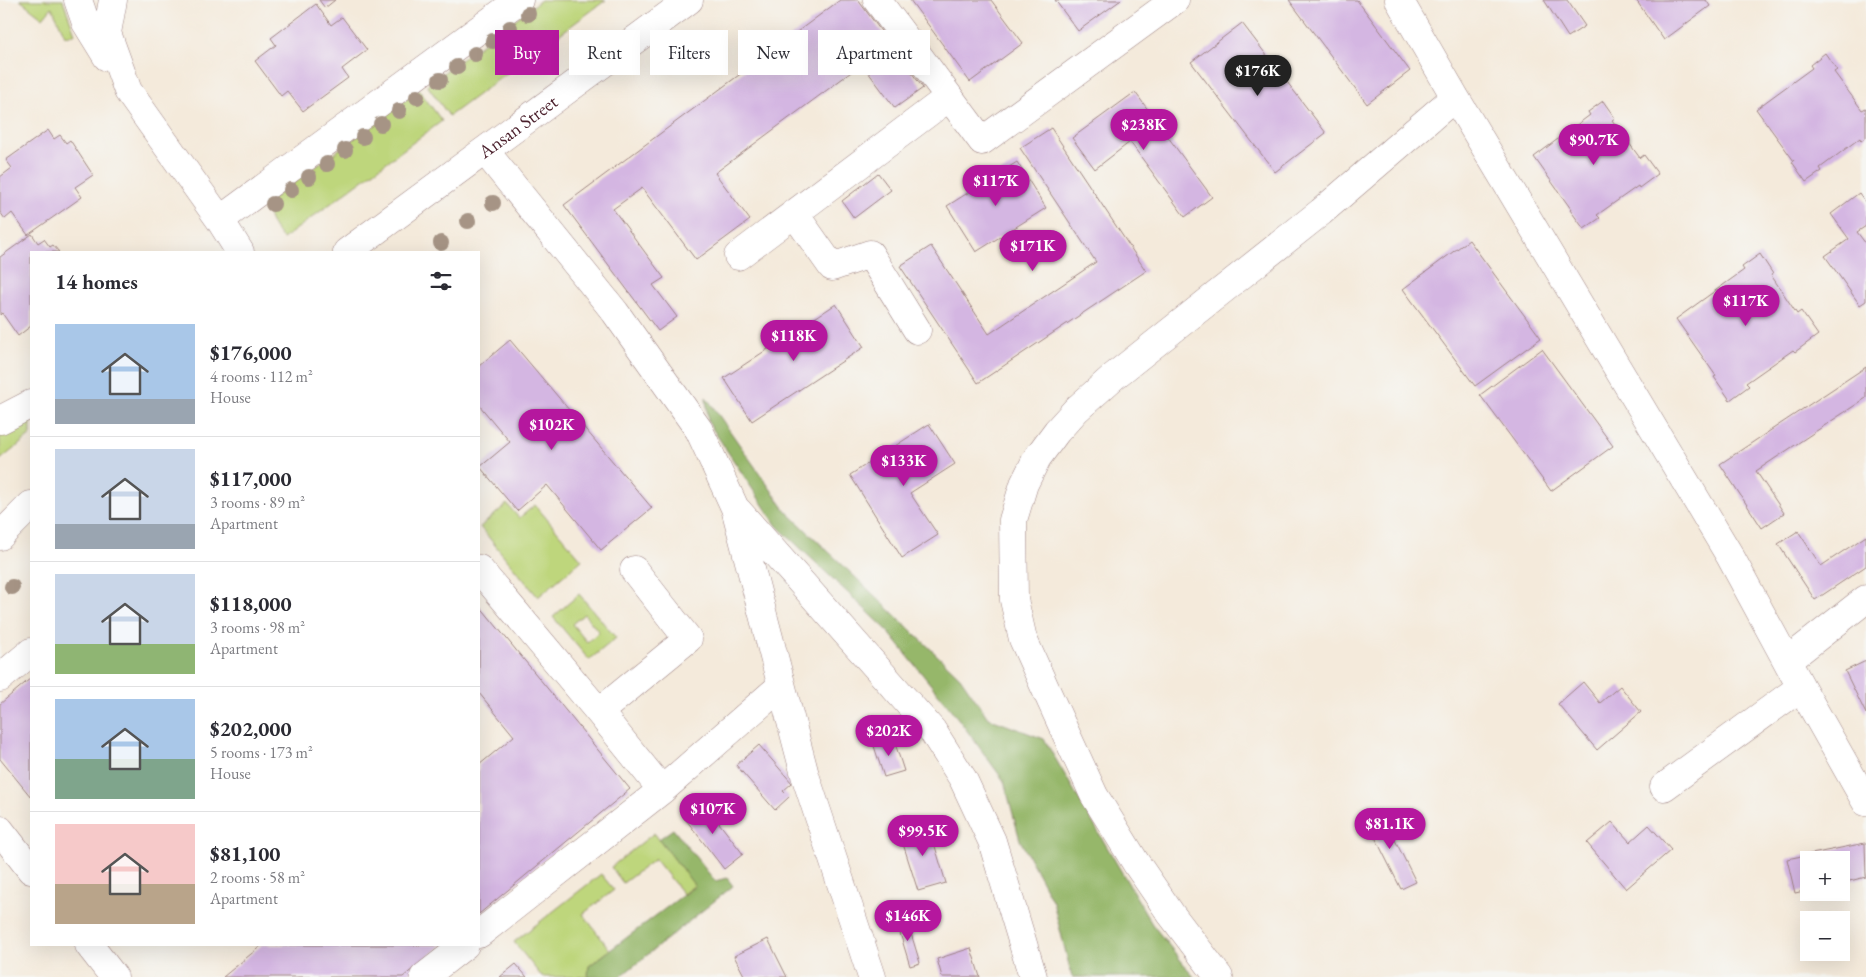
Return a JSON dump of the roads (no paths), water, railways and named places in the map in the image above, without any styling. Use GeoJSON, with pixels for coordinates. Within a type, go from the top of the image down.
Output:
{"type":"FeatureCollection","features":[{"type":"Feature","properties":{"kind":"street"},"geometry":{"type":"LineString","coordinates":[[78,0],[86,23],[226,241],[519,0]]}},
{"type":"Feature","properties":{"kind":"street"},"geometry":{"type":"LineString","coordinates":[[113,0],[106,33],[128,91]]}},
{"type":"Feature","properties":{"kind":"street","name":"Ansan Street"},"geometry":{"type":"LineString","coordinates":[[348,251],[689,0]]}},
{"type":"Feature","properties":{"kind":"street"},"geometry":{"type":"LineString","coordinates":[[878,0],[982,141],[1175,0]]}},
{"type":"Feature","properties":{"kind":"street"},"geometry":{"type":"LineString","coordinates":[[1399,0],[1455,98],[1730,556],[1866,802]]}},
{"type":"Feature","properties":{"kind":"street"},"geometry":{"type":"LineString","coordinates":[[738,256],[949,97]]}},
{"type":"Feature","properties":{"kind":"street"},"geometry":{"type":"LineString","coordinates":[[1219,977],[1171,914],[1136,863],[1094,795],[1023,639],[1014,600],[1013,520],[1024,484],[1037,458],[1057,431],[1076,410],[1113,377],[1321,212],[1455,98]]}},
{"type":"Feature","properties":{"kind":"street"},"geometry":{"type":"LineString","coordinates":[[485,151],[615,312],[699,430],[735,508],[805,776],[872,977]]}},
{"type":"Feature","properties":{"kind":"street"},"geometry":{"type":"LineString","coordinates":[[794,213],[832,267],[870,254],[917,330]]}},
{"type":"Feature","properties":{"kind":"street"},"geometry":{"type":"LineString","coordinates":[[0,420],[30,405]]}},
{"type":"Feature","properties":{"kind":"street"},"geometry":{"type":"LineString","coordinates":[[0,536],[30,506]]}},
{"type":"Feature","properties":{"kind":"street"},"geometry":{"type":"LineString","coordinates":[[735,508],[932,730],[963,779],[992,841],[1033,977]]}},
{"type":"Feature","properties":{"kind":"street"},"geometry":{"type":"LineString","coordinates":[[480,570],[662,790]]}},
{"type":"Feature","properties":{"kind":"street"},"geometry":{"type":"LineString","coordinates":[[599,712],[688,639],[634,570]]}},
{"type":"Feature","properties":{"kind":"street"},"geometry":{"type":"LineString","coordinates":[[1787,661],[1866,599]]}},
{"type":"Feature","properties":{"kind":"street"},"geometry":{"type":"LineString","coordinates":[[0,678],[30,653]]}},
{"type":"Feature","properties":{"kind":"street"},"geometry":{"type":"LineString","coordinates":[[480,933],[662,790],[781,686]]}},
{"type":"Feature","properties":{"kind":"street"},"geometry":{"type":"LineString","coordinates":[[1664,787],[1801,687]]}},
{"type":"Feature","properties":{"kind":"street"},"geometry":{"type":"LineString","coordinates":[[0,830],[30,869]]}},
{"type":"Feature","properties":{"kind":"street"},"geometry":{"type":"LineString","coordinates":[[90,946],[114,977]]}},
{"type":"Feature","properties":{"kind":"street"},"geometry":{"type":"LineString","coordinates":[[424,977],[464,946]]}}]}
